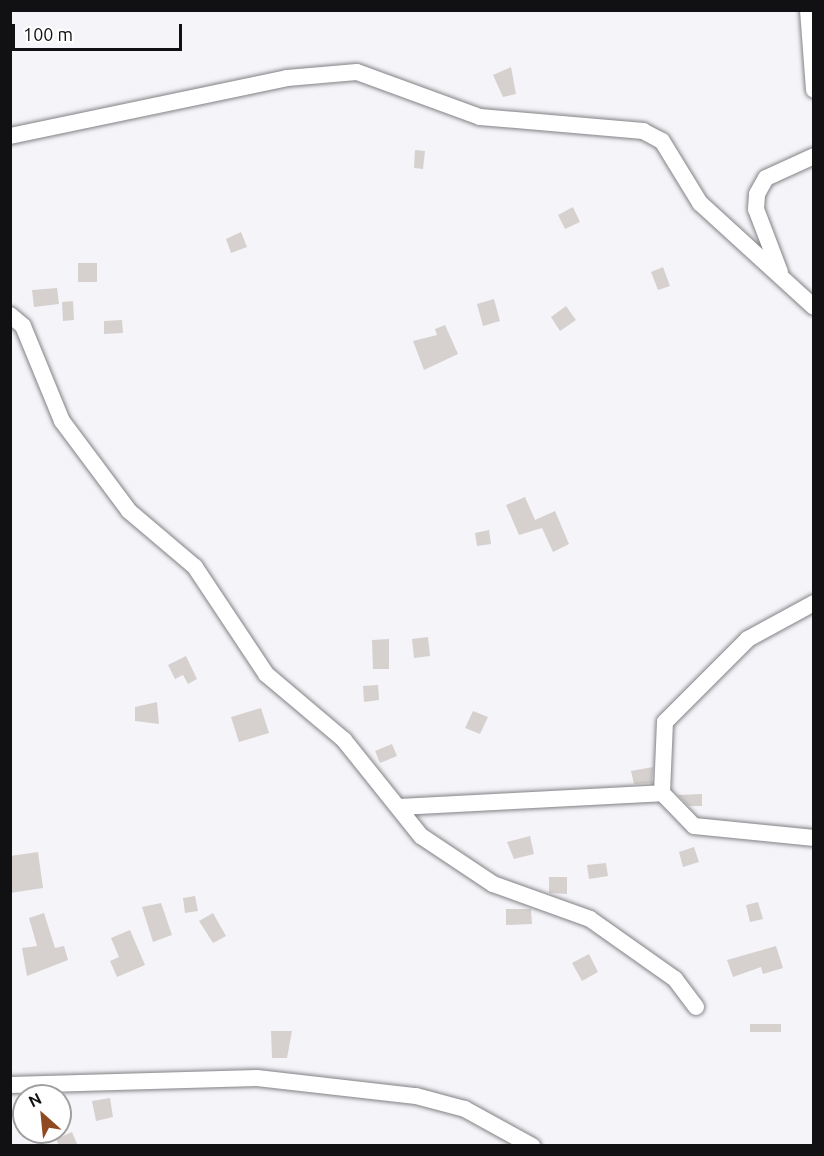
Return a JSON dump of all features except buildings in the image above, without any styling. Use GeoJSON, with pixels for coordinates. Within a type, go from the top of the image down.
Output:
{"type":"FeatureCollection","features":[{"type":"Feature","properties":{"kind":"street"},"geometry":{"type":"LineString","coordinates":[[808,10],[813,90]]}},
{"type":"Feature","properties":{"kind":"street"},"geometry":{"type":"LineString","coordinates":[[10,136],[287,78],[357,72],[480,117],[656,135],[700,203],[813,307]]}},
{"type":"Feature","properties":{"kind":"street"},"geometry":{"type":"LineString","coordinates":[[781,276],[756,209],[757,194],[766,178],[813,156]]}},
{"type":"Feature","properties":{"kind":"street"},"geometry":{"type":"LineString","coordinates":[[10,315],[23,326],[62,421],[129,511],[195,567],[266,674],[344,740],[421,836],[456,863],[530,900],[590,919],[675,979],[696,1007]]}},
{"type":"Feature","properties":{"kind":"street"},"geometry":{"type":"LineString","coordinates":[[813,603],[742,644],[665,722],[662,793],[694,826],[813,838]]}},
{"type":"Feature","properties":{"kind":"street"},"geometry":{"type":"LineString","coordinates":[[399,807],[662,793]]}},
{"type":"Feature","properties":{"kind":"street"},"geometry":{"type":"LineString","coordinates":[[10,1085],[257,1078],[404,1095],[465,1109],[532,1146]]}}]}
